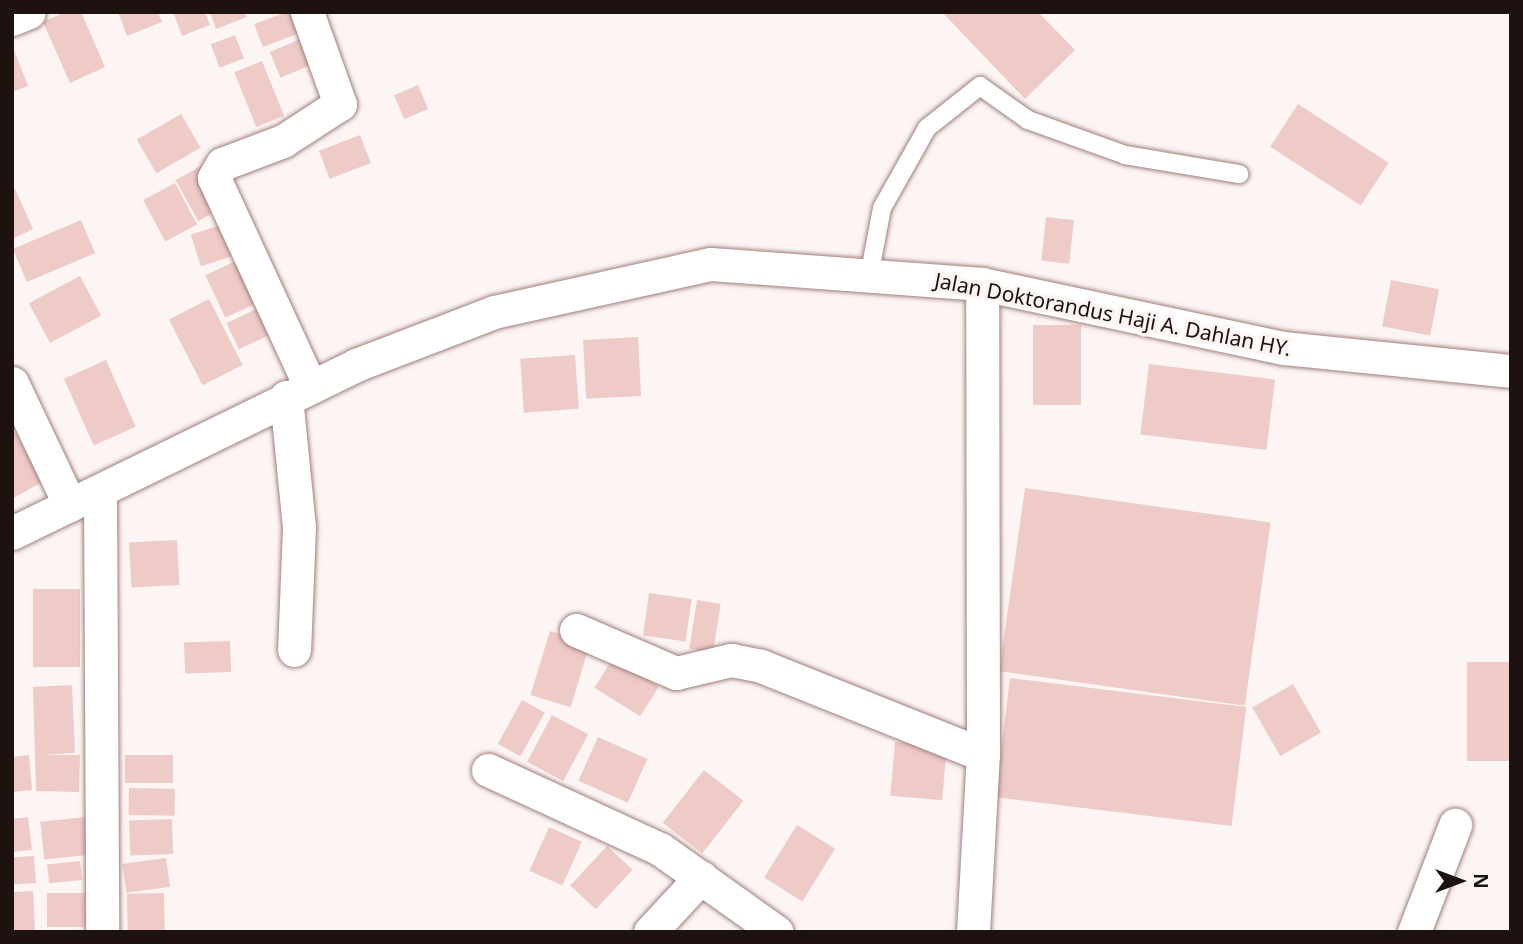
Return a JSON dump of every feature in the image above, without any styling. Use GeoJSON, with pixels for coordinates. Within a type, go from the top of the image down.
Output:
{"type":"FeatureCollection","features":[{"type":"Feature","properties":{"kind":"street"},"geometry":{"type":"LineString","coordinates":[[12,19],[29,12]]}},
{"type":"Feature","properties":{"kind":"street"},"geometry":{"type":"LineString","coordinates":[[295,650],[299,527],[298,391],[214,178],[222,164],[284,141],[340,104],[307,12]]}},
{"type":"Feature","properties":{"kind":"street","name":"Jalan Doktorandus Haji A. Dahlan HY."},"geometry":{"type":"LineString","coordinates":[[12,533],[298,391],[494,312],[640,277],[711,264],[870,271],[982,284],[1284,348],[1511,371]]}},
{"type":"Feature","properties":{"kind":"street"},"geometry":{"type":"LineString","coordinates":[[972,932],[983,755],[982,284]]}},
{"type":"Feature","properties":{"kind":"street"},"geometry":{"type":"LineString","coordinates":[[12,383],[69,505]]}},
{"type":"Feature","properties":{"kind":"street"},"geometry":{"type":"LineString","coordinates":[[100,491],[102,932]]}},
{"type":"Feature","properties":{"kind":"street"},"geometry":{"type":"LineString","coordinates":[[576,630],[676,674],[731,660],[761,666],[983,755]]}},
{"type":"Feature","properties":{"kind":"street"},"geometry":{"type":"LineString","coordinates":[[488,770],[613,822],[701,877],[777,932]]}},
{"type":"Feature","properties":{"kind":"street"},"geometry":{"type":"LineString","coordinates":[[1414,932],[1455,825]]}},
{"type":"Feature","properties":{"kind":"street"},"geometry":{"type":"LineString","coordinates":[[650,932],[701,877]]}},
{"type":"Feature","properties":{"kind":"lane"},"geometry":{"type":"LineString","coordinates":[[870,271],[882,208],[927,128],[980,86],[1028,120],[1125,155],[1239,174]]}},
{"type":"Feature","properties":{"kind":"building"},"geometry":{"type":"Polygon","coordinates":[[[65,12],[81,12],[105,67],[70,83],[43,22],[65,12]]]}},
{"type":"Feature","properties":{"kind":"building"},"geometry":{"type":"Polygon","coordinates":[[[118,12],[158,12],[162,22],[127,36],[118,12]]]}},
{"type":"Feature","properties":{"kind":"building"},"geometry":{"type":"Polygon","coordinates":[[[173,12],[205,12],[210,25],[182,36],[173,12]]]}},
{"type":"Feature","properties":{"kind":"building"},"geometry":{"type":"Polygon","coordinates":[[[210,12],[245,12],[247,17],[216,29],[210,12]]]}},
{"type":"Feature","properties":{"kind":"building"},"geometry":{"type":"Polygon","coordinates":[[[287,12],[299,12],[305,31],[263,47],[254,24],[287,12]]]}},
{"type":"Feature","properties":{"kind":"building"},"geometry":{"type":"Polygon","coordinates":[[[942,12],[1038,12],[1075,50],[1025,99],[942,12]]]}},
{"type":"Feature","properties":{"kind":"building"},"geometry":{"type":"Polygon","coordinates":[[[312,34],[323,60],[281,78],[270,52],[312,34]]]}},
{"type":"Feature","properties":{"kind":"building"},"geometry":{"type":"Polygon","coordinates":[[[235,35],[244,58],[220,68],[211,44],[235,35]]]}},
{"type":"Feature","properties":{"kind":"building"},"geometry":{"type":"Polygon","coordinates":[[[12,45],[28,86],[12,92],[12,45]]]}},
{"type":"Feature","properties":{"kind":"building"},"geometry":{"type":"Polygon","coordinates":[[[262,61],[284,116],[256,127],[234,72],[262,61]]]}},
{"type":"Feature","properties":{"kind":"building"},"geometry":{"type":"Polygon","coordinates":[[[418,85],[428,109],[404,119],[394,95],[418,85]]]}},
{"type":"Feature","properties":{"kind":"building"},"geometry":{"type":"Polygon","coordinates":[[[1298,104],[1389,163],[1361,206],[1270,147],[1298,104]]]}},
{"type":"Feature","properties":{"kind":"building"},"geometry":{"type":"Polygon","coordinates":[[[181,114],[200,148],[156,173],[137,140],[181,114]]]}},
{"type":"Feature","properties":{"kind":"building"},"geometry":{"type":"Polygon","coordinates":[[[360,135],[371,163],[330,179],[319,151],[360,135]]]}},
{"type":"Feature","properties":{"kind":"building"},"geometry":{"type":"Polygon","coordinates":[[[201,166],[224,207],[198,221],[176,180],[201,166]]]}},
{"type":"Feature","properties":{"kind":"building"},"geometry":{"type":"Polygon","coordinates":[[[175,183],[197,224],[165,241],[143,200],[175,183]]]}},
{"type":"Feature","properties":{"kind":"building"},"geometry":{"type":"Polygon","coordinates":[[[15,189],[33,229],[12,239],[12,190],[15,189]]]}},
{"type":"Feature","properties":{"kind":"building"},"geometry":{"type":"Polygon","coordinates":[[[1046,217],[1074,220],[1069,264],[1041,261],[1046,217]]]}},
{"type":"Feature","properties":{"kind":"building"},"geometry":{"type":"Polygon","coordinates":[[[81,220],[95,253],[27,282],[13,249],[81,220]]]}},
{"type":"Feature","properties":{"kind":"building"},"geometry":{"type":"Polygon","coordinates":[[[224,224],[234,255],[201,266],[191,235],[224,224]]]}},
{"type":"Feature","properties":{"kind":"building"},"geometry":{"type":"Polygon","coordinates":[[[238,260],[258,303],[225,318],[205,275],[238,260]]]}},
{"type":"Feature","properties":{"kind":"building"},"geometry":{"type":"Polygon","coordinates":[[[80,276],[101,316],[50,343],[29,303],[80,276]]]}},
{"type":"Feature","properties":{"kind":"building"},"geometry":{"type":"Polygon","coordinates":[[[1391,280],[1439,289],[1430,335],[1382,326],[1391,280]]]}},
{"type":"Feature","properties":{"kind":"building"},"geometry":{"type":"Polygon","coordinates":[[[209,299],[243,365],[203,385],[169,319],[209,299]]]}},
{"type":"Feature","properties":{"kind":"building"},"geometry":{"type":"Polygon","coordinates":[[[261,307],[273,333],[239,349],[227,323],[261,307]]]}},
{"type":"Feature","properties":{"kind":"building"},"geometry":{"type":"Polygon","coordinates":[[[1033,325],[1081,325],[1081,405],[1033,405],[1033,325]]]}},
{"type":"Feature","properties":{"kind":"building"},"geometry":{"type":"Polygon","coordinates":[[[638,337],[641,396],[586,399],[583,340],[638,337]]]}},
{"type":"Feature","properties":{"kind":"building"},"geometry":{"type":"Polygon","coordinates":[[[575,355],[579,409],[524,413],[520,359],[575,355]]]}},
{"type":"Feature","properties":{"kind":"building"},"geometry":{"type":"Polygon","coordinates":[[[106,360],[136,427],[94,445],[64,379],[106,360]]]}},
{"type":"Feature","properties":{"kind":"building"},"geometry":{"type":"Polygon","coordinates":[[[1149,364],[1275,379],[1266,450],[1140,434],[1149,364]]]}},
{"type":"Feature","properties":{"kind":"building"},"geometry":{"type":"Polygon","coordinates":[[[15,432],[42,482],[12,499],[12,434],[15,432]]]}},
{"type":"Feature","properties":{"kind":"building"},"geometry":{"type":"Polygon","coordinates":[[[1025,488],[1271,523],[1245,706],[999,671],[1025,488]]]}},
{"type":"Feature","properties":{"kind":"building"},"geometry":{"type":"Polygon","coordinates":[[[177,540],[179,585],[131,587],[129,543],[177,540]]]}},
{"type":"Feature","properties":{"kind":"building"},"geometry":{"type":"Polygon","coordinates":[[[33,589],[80,589],[80,667],[33,667],[33,589]]]}},
{"type":"Feature","properties":{"kind":"building"},"geometry":{"type":"Polygon","coordinates":[[[649,593],[692,599],[686,642],[643,636],[649,593]]]}},
{"type":"Feature","properties":{"kind":"building"},"geometry":{"type":"Polygon","coordinates":[[[697,600],[721,604],[713,652],[689,648],[697,600]]]}},
{"type":"Feature","properties":{"kind":"building"},"geometry":{"type":"Polygon","coordinates":[[[550,631],[590,643],[571,707],[530,695],[550,631]]]}},
{"type":"Feature","properties":{"kind":"building"},"geometry":{"type":"Polygon","coordinates":[[[230,641],[231,672],[185,674],[184,643],[230,641]]]}},
{"type":"Feature","properties":{"kind":"building"},"geometry":{"type":"Polygon","coordinates":[[[613,658],[659,687],[640,716],[594,688],[613,658]]]}},
{"type":"Feature","properties":{"kind":"building"},"geometry":{"type":"Polygon","coordinates":[[[1467,662],[1511,662],[1511,761],[1467,761],[1467,662]]]}},
{"type":"Feature","properties":{"kind":"building"},"geometry":{"type":"Polygon","coordinates":[[[1010,678],[1246,707],[1232,826],[995,797],[1010,678]]]}},
{"type":"Feature","properties":{"kind":"building"},"geometry":{"type":"Polygon","coordinates":[[[1293,684],[1321,732],[1280,756],[1252,708],[1293,684]]]}},
{"type":"Feature","properties":{"kind":"building"},"geometry":{"type":"Polygon","coordinates":[[[72,685],[75,753],[43,755],[80,755],[79,792],[36,791],[33,687],[72,685]]]}},
{"type":"Feature","properties":{"kind":"building"},"geometry":{"type":"Polygon","coordinates":[[[522,700],[545,713],[520,756],[498,744],[522,700]]]}},
{"type":"Feature","properties":{"kind":"building"},"geometry":{"type":"Polygon","coordinates":[[[552,715],[588,734],[563,781],[527,762],[552,715]]]}},
{"type":"Feature","properties":{"kind":"building"},"geometry":{"type":"Polygon","coordinates":[[[598,737],[647,759],[628,803],[578,781],[598,737]]]}},
{"type":"Feature","properties":{"kind":"building"},"geometry":{"type":"Polygon","coordinates":[[[895,742],[947,747],[942,800],[890,796],[895,742]]]}},
{"type":"Feature","properties":{"kind":"building"},"geometry":{"type":"Polygon","coordinates":[[[29,755],[32,790],[12,792],[12,757],[29,755]]]}},
{"type":"Feature","properties":{"kind":"building"},"geometry":{"type":"Polygon","coordinates":[[[125,755],[173,755],[173,783],[125,783],[125,755]]]}},
{"type":"Feature","properties":{"kind":"building"},"geometry":{"type":"Polygon","coordinates":[[[704,770],[743,801],[702,854],[663,823],[704,770]]]}},
{"type":"Feature","properties":{"kind":"building"},"geometry":{"type":"Polygon","coordinates":[[[129,788],[175,789],[175,816],[129,815],[129,788]]]}},
{"type":"Feature","properties":{"kind":"building"},"geometry":{"type":"Polygon","coordinates":[[[28,817],[32,850],[12,852],[12,819],[28,817]]]}},
{"type":"Feature","properties":{"kind":"building"},"geometry":{"type":"Polygon","coordinates":[[[86,817],[90,855],[44,860],[40,822],[86,817]]]}},
{"type":"Feature","properties":{"kind":"building"},"geometry":{"type":"Polygon","coordinates":[[[172,819],[173,854],[130,855],[129,821],[172,819]]]}},
{"type":"Feature","properties":{"kind":"building"},"geometry":{"type":"Polygon","coordinates":[[[797,825],[835,849],[802,901],[764,878],[797,825]]]}},
{"type":"Feature","properties":{"kind":"building"},"geometry":{"type":"Polygon","coordinates":[[[549,827],[582,842],[562,885],[529,871],[549,827]]]}},
{"type":"Feature","properties":{"kind":"building"},"geometry":{"type":"Polygon","coordinates":[[[607,846],[633,870],[596,909],[570,885],[607,846]]]}},
{"type":"Feature","properties":{"kind":"building"},"geometry":{"type":"Polygon","coordinates":[[[34,856],[36,883],[14,884],[12,858],[34,856]]]}},
{"type":"Feature","properties":{"kind":"building"},"geometry":{"type":"Polygon","coordinates":[[[166,858],[170,887],[126,893],[122,864],[166,858]]]}},
{"type":"Feature","properties":{"kind":"building"},"geometry":{"type":"Polygon","coordinates":[[[80,861],[82,880],[49,883],[47,864],[80,861]]]}},
{"type":"Feature","properties":{"kind":"building"},"geometry":{"type":"Polygon","coordinates":[[[33,891],[35,932],[14,932],[12,892],[33,891]]]}},
{"type":"Feature","properties":{"kind":"building"},"geometry":{"type":"Polygon","coordinates":[[[47,893],[85,893],[85,927],[47,927],[47,893]]]}},
{"type":"Feature","properties":{"kind":"building"},"geometry":{"type":"Polygon","coordinates":[[[164,893],[165,932],[128,932],[127,894],[164,893]]]}}]}
